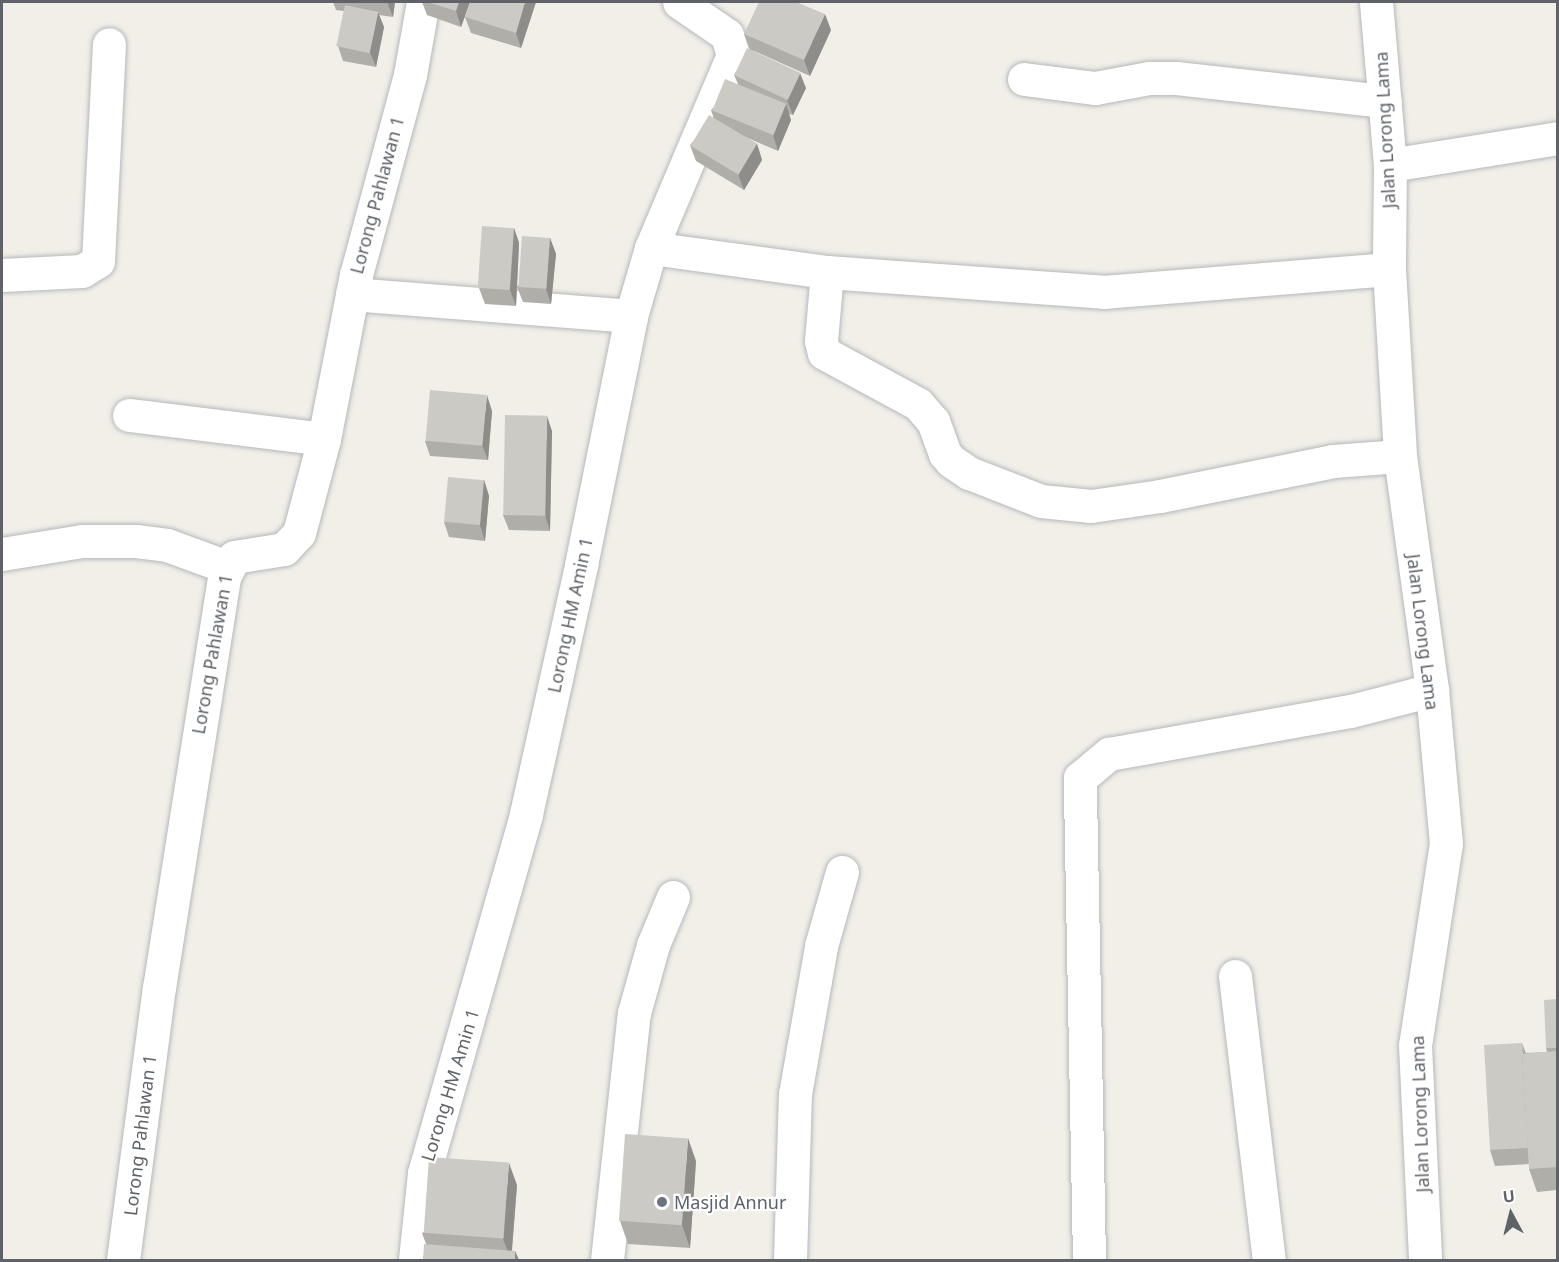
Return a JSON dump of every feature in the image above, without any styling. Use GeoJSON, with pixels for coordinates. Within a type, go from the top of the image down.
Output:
{"type":"FeatureCollection","features":[{"type":"Feature","properties":{"kind":"street","name":"Lorong Pahlawan 1"},"geometry":{"type":"LineString","coordinates":[[123,1260],[159,988],[205,680],[227,567],[238,555],[284,549],[295,540],[324,439],[352,294],[410,75],[423,2]]}},
{"type":"Feature","properties":{"kind":"street","name":"Lorong HM Amin 1"},"geometry":{"type":"LineString","coordinates":[[415,1260],[423,1173],[526,814],[581,565],[631,316],[651,248],[734,55],[727,35],[679,2]]}},
{"type":"Feature","properties":{"kind":"street","name":"Jalan Lorong Lama"},"geometry":{"type":"LineString","coordinates":[[1376,2],[1390,165],[1389,269],[1400,456],[1432,690],[1446,843],[1415,1045],[1425,1260]]}},
{"type":"Feature","properties":{"kind":"street"},"geometry":{"type":"LineString","coordinates":[[2,275],[82,270],[98,261],[109,44]]}},
{"type":"Feature","properties":{"kind":"street"},"geometry":{"type":"LineString","coordinates":[[1024,79],[1095,88],[1149,78],[1176,78],[1385,101]]}},
{"type":"Feature","properties":{"kind":"street"},"geometry":{"type":"LineString","coordinates":[[1390,165],[1557,138]]}},
{"type":"Feature","properties":{"kind":"street"},"geometry":{"type":"LineString","coordinates":[[651,248],[827,272],[1103,292],[1389,269]]}},
{"type":"Feature","properties":{"kind":"street"},"geometry":{"type":"LineString","coordinates":[[827,272],[821,341],[824,353],[918,404],[933,422],[945,454],[951,461],[969,473],[1041,501],[1091,506],[1161,496],[1333,461],[1400,456]]}},
{"type":"Feature","properties":{"kind":"street"},"geometry":{"type":"LineString","coordinates":[[352,294],[631,316]]}},
{"type":"Feature","properties":{"kind":"street"},"geometry":{"type":"LineString","coordinates":[[129,415],[324,439]]}},
{"type":"Feature","properties":{"kind":"street"},"geometry":{"type":"LineString","coordinates":[[2,554],[82,541],[136,541],[167,545],[227,567]]}},
{"type":"Feature","properties":{"kind":"street"},"geometry":{"type":"LineString","coordinates":[[1089,1260],[1080,778],[1109,754],[1351,711],[1432,690]]}},
{"type":"Feature","properties":{"kind":"street"},"geometry":{"type":"LineString","coordinates":[[790,1260],[795,1094],[821,946],[842,872]]}},
{"type":"Feature","properties":{"kind":"street"},"geometry":{"type":"LineString","coordinates":[[607,1260],[634,1013],[653,945],[673,897]]}},
{"type":"Feature","properties":{"kind":"street"},"geometry":{"type":"LineString","coordinates":[[1235,976],[1269,1260]]}},
{"type":"Feature","properties":{"kind":"building"},"geometry":{"type":"Polygon","coordinates":[[[427,2],[459,2],[456,11],[427,2]]]}},
{"type":"Feature","properties":{"kind":"building"},"geometry":{"type":"Polygon","coordinates":[[[470,2],[525,2],[516,33],[465,17],[470,2]]]}},
{"type":"Feature","properties":{"kind":"building"},"geometry":{"type":"Polygon","coordinates":[[[759,2],[796,2],[825,14],[804,60],[744,34],[759,2]]]}},
{"type":"Feature","properties":{"kind":"building"},"geometry":{"type":"Polygon","coordinates":[[[345,5],[378,12],[370,53],[336,46],[345,5]]]}},
{"type":"Feature","properties":{"kind":"building"},"geometry":{"type":"Polygon","coordinates":[[[747,48],[800,73],[788,100],[734,75],[747,48]]]}},
{"type":"Feature","properties":{"kind":"building"},"geometry":{"type":"Polygon","coordinates":[[[725,79],[786,104],[773,135],[712,111],[725,79]]]}},
{"type":"Feature","properties":{"kind":"building"},"geometry":{"type":"Polygon","coordinates":[[[709,115],[757,144],[738,175],[690,146],[709,115]]]}},
{"type":"Feature","properties":{"kind":"building"},"geometry":{"type":"Polygon","coordinates":[[[482,226],[514,228],[510,290],[478,288],[482,226]]]}},
{"type":"Feature","properties":{"kind":"building"},"geometry":{"type":"Polygon","coordinates":[[[522,236],[550,238],[546,289],[518,287],[522,236]]]}},
{"type":"Feature","properties":{"kind":"building"},"geometry":{"type":"Polygon","coordinates":[[[430,390],[487,395],[482,446],[426,441],[430,390]]]}},
{"type":"Feature","properties":{"kind":"building"},"geometry":{"type":"Polygon","coordinates":[[[505,415],[547,416],[545,516],[503,515],[505,415]]]}},
{"type":"Feature","properties":{"kind":"building"},"geometry":{"type":"Polygon","coordinates":[[[448,477],[484,480],[480,525],[444,522],[448,477]]]}},
{"type":"Feature","properties":{"kind":"building"},"geometry":{"type":"Polygon","coordinates":[[[1557,999],[1557,1048],[1546,1048],[1544,1000],[1557,999]]]}},
{"type":"Feature","properties":{"kind":"building"},"geometry":{"type":"Polygon","coordinates":[[[1522,1043],[1528,1148],[1490,1150],[1484,1045],[1522,1043]]]}},
{"type":"Feature","properties":{"kind":"building"},"geometry":{"type":"Polygon","coordinates":[[[1557,1051],[1557,1167],[1529,1169],[1522,1054],[1557,1051]]]}},
{"type":"Feature","properties":{"kind":"building","name":"Masjid Annur"},"geometry":{"type":"Polygon","coordinates":[[[625,1134],[688,1138],[682,1225],[619,1221],[625,1134]]]}},
{"type":"Feature","properties":{"kind":"building"},"geometry":{"type":"Polygon","coordinates":[[[429,1157],[509,1163],[504,1238],[424,1233],[429,1157]]]}},
{"type":"Feature","properties":{"kind":"building"},"geometry":{"type":"Polygon","coordinates":[[[424,1244],[515,1251],[515,1260],[423,1260],[424,1244]]]}},
{"type":"Feature","properties":{"kind":"place","name":"Masjid Annur"},"geometry":{"type":"Point","coordinates":[662,1202]}}]}
